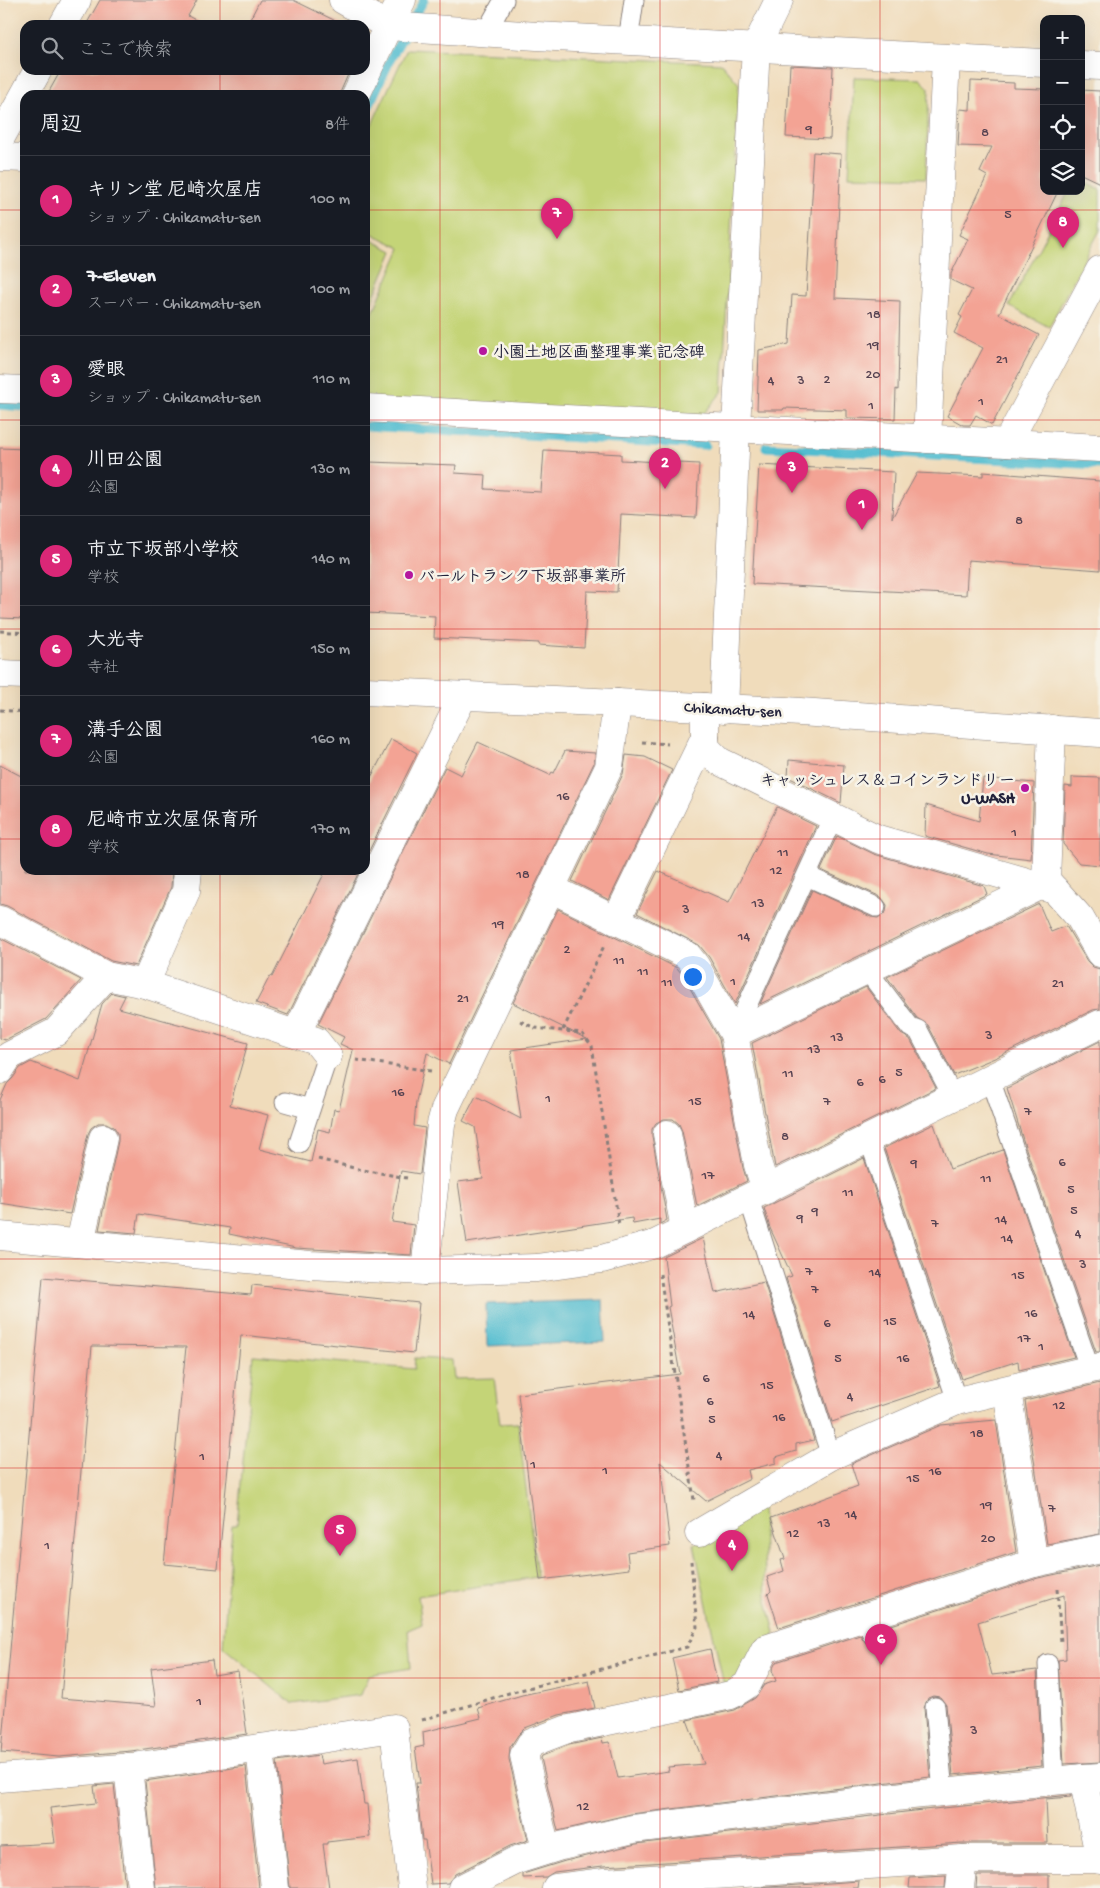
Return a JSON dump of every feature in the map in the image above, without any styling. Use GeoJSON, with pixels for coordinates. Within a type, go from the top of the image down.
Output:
{"type":"FeatureCollection","features":[{"type":"Feature","properties":{"kind":"street"},"geometry":{"type":"LineString","coordinates":[[67,20],[77,0]]}},
{"type":"Feature","properties":{"kind":"street"},"geometry":{"type":"LineString","coordinates":[[343,0],[388,26],[1040,63]]}},
{"type":"Feature","properties":{"kind":"street"},"geometry":{"type":"LineString","coordinates":[[370,65],[402,0]]}},
{"type":"Feature","properties":{"kind":"street"},"geometry":{"type":"LineString","coordinates":[[616,921],[705,737],[715,708],[736,428],[756,47],[779,0]]}},
{"type":"Feature","properties":{"kind":"street"},"geometry":{"type":"LineString","coordinates":[[927,439],[946,59]]}},
{"type":"Feature","properties":{"kind":"street"},"geometry":{"type":"LineString","coordinates":[[1085,65],[1100,66]]}},
{"type":"Feature","properties":{"kind":"street"},"geometry":{"type":"LineString","coordinates":[[27,90],[35,75]]}},
{"type":"Feature","properties":{"kind":"street"},"geometry":{"type":"LineString","coordinates":[[358,90],[365,75]]}},
{"type":"Feature","properties":{"kind":"street"},"geometry":{"type":"LineString","coordinates":[[0,139],[20,103]]}},
{"type":"Feature","properties":{"kind":"street"},"geometry":{"type":"LineString","coordinates":[[0,157],[20,158]]}},
{"type":"Feature","properties":{"kind":"street"},"geometry":{"type":"LineString","coordinates":[[1007,443],[1100,270]]}},
{"type":"Feature","properties":{"kind":"street"},"geometry":{"type":"LineString","coordinates":[[0,389],[20,390]]}},
{"type":"Feature","properties":{"kind":"street"},"geometry":{"type":"LineString","coordinates":[[370,408],[1100,448]]}},
{"type":"Feature","properties":{"kind":"street"},"geometry":{"type":"LineString","coordinates":[[0,674],[20,675]]}},
{"type":"Feature","properties":{"kind":"street","name":"Chikamatu-sen"},"geometry":{"type":"LineString","coordinates":[[370,691],[786,711],[1100,732]]}},
{"type":"Feature","properties":{"kind":"street"},"geometry":{"type":"LineString","coordinates":[[296,1034],[463,696]]}},
{"type":"Feature","properties":{"kind":"street"},"geometry":{"type":"LineString","coordinates":[[425,1271],[440,1124],[609,767],[617,703]]}},
{"type":"Feature","properties":{"kind":"street"},"geometry":{"type":"LineString","coordinates":[[1047,888],[1052,729]]}},
{"type":"Feature","properties":{"kind":"street"},"geometry":{"type":"LineString","coordinates":[[705,737],[705,748],[719,761],[878,839],[1047,888],[1080,918],[1100,953]]}},
{"type":"Feature","properties":{"kind":"street"},"geometry":{"type":"LineString","coordinates":[[144,984],[186,891],[188,875]]}},
{"type":"Feature","properties":{"kind":"street"},"geometry":{"type":"LineString","coordinates":[[734,1034],[867,970],[1047,888]]}},
{"type":"Feature","properties":{"kind":"street"},"geometry":{"type":"LineString","coordinates":[[552,890],[687,955],[695,966],[734,1034],[758,1165],[757,1194]]}},
{"type":"Feature","properties":{"kind":"street"},"geometry":{"type":"LineString","coordinates":[[0,920],[106,976],[144,984],[316,1041],[328,1056]]}},
{"type":"Feature","properties":{"kind":"street"},"geometry":{"type":"LineString","coordinates":[[3,1059],[56,1032],[106,976]]}},
{"type":"Feature","properties":{"kind":"street"},"geometry":{"type":"LineString","coordinates":[[0,1236],[310,1265],[425,1271],[536,1268],[602,1259],[655,1244],[1100,1024]]}},
{"type":"Feature","properties":{"kind":"street"},"geometry":{"type":"LineString","coordinates":[[667,1134],[685,1229]]}},
{"type":"Feature","properties":{"kind":"street"},"geometry":{"type":"LineString","coordinates":[[80,1243],[103,1138]]}},
{"type":"Feature","properties":{"kind":"street"},"geometry":{"type":"LineString","coordinates":[[699,1534],[831,1456],[957,1402],[1095,1369]]}},
{"type":"Feature","properties":{"kind":"street"},"geometry":{"type":"LineString","coordinates":[[1007,1390],[1044,1561]]}},
{"type":"Feature","properties":{"kind":"street"},"geometry":{"type":"LineString","coordinates":[[546,1850],[524,1755],[531,1743],[565,1730],[731,1695],[747,1684],[765,1649],[868,1626],[1044,1561],[1100,1550]]}},
{"type":"Feature","properties":{"kind":"street"},"geometry":{"type":"LineString","coordinates":[[0,1778],[128,1767],[394,1728],[412,1888]]}},
{"type":"Feature","properties":{"kind":"street"},"geometry":{"type":"LineString","coordinates":[[260,1748],[276,1888]]}},
{"type":"Feature","properties":{"kind":"street"},"geometry":{"type":"LineString","coordinates":[[128,1767],[141,1888]]}},
{"type":"Feature","properties":{"kind":"street"},"geometry":{"type":"LineString","coordinates":[[462,1888],[517,1860],[546,1850],[633,1829],[943,1792],[1091,1778],[1100,1859],[963,1859],[872,1876],[556,1888]]}},
{"type":"Feature","properties":{"kind":"street"},"geometry":{"type":"LineString","coordinates":[[960,1888],[963,1859]]}},
{"type":"Feature","properties":{"kind":"lane"},"geometry":{"type":"LineString","coordinates":[[486,32],[504,0]]}},
{"type":"Feature","properties":{"kind":"lane"},"geometry":{"type":"LineString","coordinates":[[628,41],[634,0]]}},
{"type":"Feature","properties":{"kind":"lane"},"geometry":{"type":"LineString","coordinates":[[734,1034],[833,816]]}},
{"type":"Feature","properties":{"kind":"lane"},"geometry":{"type":"LineString","coordinates":[[807,876],[876,907]]}},
{"type":"Feature","properties":{"kind":"lane"},"geometry":{"type":"LineString","coordinates":[[867,970],[910,1027],[918,1030],[952,1097]]}},
{"type":"Feature","properties":{"kind":"lane"},"geometry":{"type":"LineString","coordinates":[[299,1143],[328,1056]]}},
{"type":"Feature","properties":{"kind":"lane"},"geometry":{"type":"LineString","coordinates":[[990,1079],[1095,1369]]}},
{"type":"Feature","properties":{"kind":"lane"},"geometry":{"type":"LineString","coordinates":[[285,1102],[310,1109]]}},
{"type":"Feature","properties":{"kind":"lane"},"geometry":{"type":"LineString","coordinates":[[869,1139],[957,1402]]}},
{"type":"Feature","properties":{"kind":"lane"},"geometry":{"type":"LineString","coordinates":[[757,1194],[831,1456]]}},
{"type":"Feature","properties":{"kind":"lane"},"geometry":{"type":"LineString","coordinates":[[1048,1664],[1054,1780]]}},
{"type":"Feature","properties":{"kind":"lane"},"geometry":{"type":"LineString","coordinates":[[934,1707],[943,1792]]}},
{"type":"Feature","properties":{"kind":"path"},"geometry":{"type":"LineString","coordinates":[[0,632],[20,633]]}},
{"type":"Feature","properties":{"kind":"path"},"geometry":{"type":"LineString","coordinates":[[0,710],[20,712]]}},
{"type":"Feature","properties":{"kind":"path"},"geometry":{"type":"LineString","coordinates":[[612,743],[675,744]]}},
{"type":"Feature","properties":{"kind":"path"},"geometry":{"type":"LineString","coordinates":[[564,1030],[616,921]]}},
{"type":"Feature","properties":{"kind":"path"},"geometry":{"type":"LineString","coordinates":[[494,1010],[535,1028],[582,1033],[592,1046],[623,1253]]}},
{"type":"Feature","properties":{"kind":"path"},"geometry":{"type":"LineString","coordinates":[[328,1056],[462,1076]]}},
{"type":"Feature","properties":{"kind":"path"},"geometry":{"type":"LineString","coordinates":[[312,1157],[358,1169],[434,1183]]}},
{"type":"Feature","properties":{"kind":"path"},"geometry":{"type":"LineString","coordinates":[[394,1728],[509,1693],[687,1647],[697,1627],[689,1544],[692,1538],[699,1534],[655,1244]]}},
{"type":"Feature","properties":{"kind":"path"},"geometry":{"type":"LineString","coordinates":[[1044,1561],[1062,1653],[1048,1658],[1048,1664]]}},
{"type":"Feature","properties":{"kind":"green space"},"geometry":{"type":"Polygon","coordinates":[[[407,49],[721,63],[739,84],[722,392],[701,417],[370,399],[370,319],[401,248],[370,232],[370,128],[407,49]]]}},
{"type":"Feature","properties":{"kind":"green space"},"geometry":{"type":"Polygon","coordinates":[[[854,77],[920,79],[929,88],[926,178],[849,176],[854,77]]]}},
{"type":"Feature","properties":{"kind":"green space"},"geometry":{"type":"Polygon","coordinates":[[[1085,182],[1100,190],[1100,230],[1049,327],[1009,306],[1067,195],[1085,195],[1085,182]]]}},
{"type":"Feature","properties":{"kind":"green space"},"geometry":{"type":"Polygon","coordinates":[[[370,240],[393,251],[370,305],[370,240]]]}},
{"type":"Feature","properties":{"kind":"green space"},"geometry":{"type":"Polygon","coordinates":[[[253,1355],[414,1369],[415,1358],[452,1360],[454,1379],[494,1378],[500,1424],[518,1423],[537,1577],[418,1596],[422,1624],[408,1630],[411,1668],[368,1675],[361,1695],[292,1704],[223,1647],[232,1525],[237,1525],[253,1355]]]}},
{"type":"Feature","properties":{"kind":"green space"},"geometry":{"type":"Polygon","coordinates":[[[762,1504],[766,1597],[775,1633],[740,1682],[724,1686],[694,1544],[762,1504]]]}},
{"type":"Feature","properties":{"kind":"water"},"geometry":{"type":"Polygon","coordinates":[[[603,1300],[605,1342],[487,1346],[486,1304],[603,1300]]]}},
{"type":"Feature","properties":{"kind":"building"},"geometry":{"type":"Polygon","coordinates":[[[100,0],[197,0],[188,16],[196,20],[89,20],[100,0]]]}},
{"type":"Feature","properties":{"kind":"building"},"geometry":{"type":"Polygon","coordinates":[[[260,0],[293,0],[334,20],[250,20],[260,0]]]}},
{"type":"Feature","properties":{"kind":"building"},"geometry":{"type":"Polygon","coordinates":[[[790,65],[833,67],[830,139],[786,137],[790,65]]]}},
{"type":"Feature","properties":{"kind":"building"},"geometry":{"type":"Polygon","coordinates":[[[58,75],[348,75],[341,90],[50,90],[58,75]]]}},
{"type":"Feature","properties":{"kind":"building"},"geometry":{"type":"Polygon","coordinates":[[[971,81],[1014,83],[1014,88],[1040,89],[1040,195],[1056,195],[999,314],[1039,335],[992,425],[976,415],[970,425],[963,425],[947,416],[983,348],[954,333],[962,317],[959,315],[972,290],[951,280],[951,274],[968,239],[959,235],[987,176],[980,172],[992,147],[958,146],[960,109],[970,110],[971,81]]]}},
{"type":"Feature","properties":{"kind":"building"},"geometry":{"type":"Polygon","coordinates":[[[1085,90],[1100,91],[1100,183],[1085,176],[1085,90]]]}},
{"type":"Feature","properties":{"kind":"building"},"geometry":{"type":"Polygon","coordinates":[[[813,152],[841,154],[835,298],[900,301],[898,390],[896,389],[895,419],[847,418],[847,410],[784,408],[783,410],[757,410],[759,350],[789,344],[792,295],[806,296],[813,152]]]}},
{"type":"Feature","properties":{"kind":"building"},"geometry":{"type":"Polygon","coordinates":[[[0,448],[20,449],[20,619],[0,618],[0,448]]]}},
{"type":"Feature","properties":{"kind":"building"},"geometry":{"type":"Polygon","coordinates":[[[544,450],[621,454],[621,460],[699,464],[696,518],[621,514],[617,592],[587,591],[584,648],[538,645],[539,643],[434,638],[435,616],[370,613],[370,462],[456,465],[455,473],[486,475],[485,489],[541,492],[544,450]]]}},
{"type":"Feature","properties":{"kind":"building"},"geometry":{"type":"Polygon","coordinates":[[[759,465],[894,472],[892,518],[917,473],[983,476],[983,472],[1100,481],[1100,570],[968,560],[966,595],[752,584],[759,465]]]}},
{"type":"Feature","properties":{"kind":"building"},"geometry":{"type":"Polygon","coordinates":[[[391,739],[417,753],[370,849],[370,779],[391,739]]]}},
{"type":"Feature","properties":{"kind":"building"},"geometry":{"type":"Polygon","coordinates":[[[478,742],[550,775],[552,772],[554,773],[565,751],[595,753],[594,763],[449,1064],[427,1053],[416,1102],[414,1126],[425,1128],[420,1174],[401,1171],[392,1222],[414,1225],[411,1255],[296,1248],[229,1234],[230,1228],[139,1214],[136,1233],[99,1230],[118,1141],[118,1133],[114,1127],[106,1123],[98,1123],[91,1128],[88,1134],[70,1214],[0,1203],[0,1100],[7,1084],[20,1068],[31,1062],[80,1081],[102,1004],[112,993],[125,996],[119,1008],[248,1043],[230,1105],[268,1115],[259,1149],[311,1162],[318,1129],[330,1132],[334,1109],[339,1110],[353,1050],[340,1044],[344,1037],[318,1024],[445,767],[461,775],[478,742]]]}},
{"type":"Feature","properties":{"kind":"building"},"geometry":{"type":"Polygon","coordinates":[[[626,755],[645,757],[672,770],[609,900],[572,881],[623,774],[626,755]]]}},
{"type":"Feature","properties":{"kind":"building"},"geometry":{"type":"Polygon","coordinates":[[[789,760],[844,765],[841,803],[788,777],[789,760]]]}},
{"type":"Feature","properties":{"kind":"building"},"geometry":{"type":"Polygon","coordinates":[[[0,765],[20,775],[20,875],[172,875],[171,887],[136,966],[111,961],[0,904],[0,765]]]}},
{"type":"Feature","properties":{"kind":"building"},"geometry":{"type":"Polygon","coordinates":[[[1072,777],[1100,778],[1100,865],[1079,863],[1063,844],[1065,786],[1072,787],[1072,777]]]}},
{"type":"Feature","properties":{"kind":"building"},"geometry":{"type":"Polygon","coordinates":[[[983,778],[1034,783],[1031,859],[988,854],[925,836],[926,805],[979,821],[983,778]]]}},
{"type":"Feature","properties":{"kind":"building"},"geometry":{"type":"Polygon","coordinates":[[[777,807],[816,826],[735,1004],[709,957],[699,945],[637,913],[658,871],[729,902],[777,807]]]}},
{"type":"Feature","properties":{"kind":"building"},"geometry":{"type":"Polygon","coordinates":[[[837,836],[874,854],[984,886],[987,894],[760,1004],[812,890],[871,917],[878,918],[886,912],[887,905],[881,897],[821,870],[837,836]]]}},
{"type":"Feature","properties":{"kind":"building"},"geometry":{"type":"Polygon","coordinates":[[[323,875],[358,875],[288,1015],[256,1003],[270,976],[272,977],[323,875]]]}},
{"type":"Feature","properties":{"kind":"building"},"geometry":{"type":"Polygon","coordinates":[[[1039,904],[1051,932],[1066,926],[1087,961],[1093,967],[1100,969],[1100,1009],[1093,1010],[997,1057],[954,1075],[928,1025],[917,1018],[887,977],[1039,904]]]}},
{"type":"Feature","properties":{"kind":"building"},"geometry":{"type":"Polygon","coordinates":[[[558,909],[677,968],[682,974],[719,1039],[747,1181],[697,1206],[682,1131],[679,1124],[673,1119],[664,1119],[656,1123],[652,1129],[652,1136],[667,1220],[660,1224],[660,1219],[633,1224],[632,1218],[467,1243],[458,1182],[483,1179],[475,1127],[463,1121],[476,1096],[521,1119],[511,1050],[587,1039],[513,1003],[558,909]]]}},
{"type":"Feature","properties":{"kind":"building"},"geometry":{"type":"Polygon","coordinates":[[[0,938],[81,980],[46,1019],[5,1040],[0,1038],[0,938]]]}},
{"type":"Feature","properties":{"kind":"building"},"geometry":{"type":"Polygon","coordinates":[[[866,987],[901,1034],[910,1039],[936,1088],[775,1167],[752,1043],[866,987]]]}},
{"type":"Feature","properties":{"kind":"building"},"geometry":{"type":"Polygon","coordinates":[[[1100,1041],[1100,1352],[1096,1352],[1007,1088],[1100,1041]]]}},
{"type":"Feature","properties":{"kind":"building"},"geometry":{"type":"Polygon","coordinates":[[[934,1124],[950,1169],[1003,1150],[1074,1357],[1019,1370],[1018,1361],[962,1379],[884,1148],[934,1124]]]}},
{"type":"Feature","properties":{"kind":"building"},"geometry":{"type":"Polygon","coordinates":[[[864,1158],[940,1386],[832,1422],[786,1278],[792,1276],[770,1228],[764,1208],[864,1158]]]}},
{"type":"Feature","properties":{"kind":"building"},"geometry":{"type":"Polygon","coordinates":[[[703,1238],[715,1293],[764,1282],[814,1440],[796,1444],[796,1451],[776,1457],[776,1463],[748,1470],[750,1479],[706,1501],[660,1462],[670,1546],[627,1552],[629,1569],[540,1580],[518,1394],[680,1374],[668,1307],[670,1306],[664,1257],[703,1238]]]}},
{"type":"Feature","properties":{"kind":"building"},"geometry":{"type":"Polygon","coordinates":[[[43,1277],[251,1295],[252,1285],[419,1303],[414,1353],[241,1335],[218,1569],[164,1564],[186,1347],[92,1346],[61,1698],[156,1706],[151,1668],[212,1660],[214,1675],[238,1671],[247,1734],[131,1751],[59,1757],[1,1752],[43,1277]]]}},
{"type":"Feature","properties":{"kind":"building"},"geometry":{"type":"Polygon","coordinates":[[[1100,1383],[1100,1534],[1047,1544],[1025,1401],[1100,1383]]]}},
{"type":"Feature","properties":{"kind":"building"},"geometry":{"type":"Polygon","coordinates":[[[996,1420],[1016,1552],[779,1628],[768,1594],[771,1591],[767,1577],[784,1571],[781,1560],[785,1559],[771,1518],[858,1486],[851,1464],[941,1425],[996,1420]]]}},
{"type":"Feature","properties":{"kind":"building"},"geometry":{"type":"Polygon","coordinates":[[[1100,1565],[1100,1762],[1064,1764],[1058,1660],[1066,1659],[1064,1595],[978,1622],[992,1675],[1037,1670],[1042,1766],[953,1775],[946,1705],[940,1697],[933,1696],[928,1698],[924,1708],[930,1777],[631,1814],[558,1831],[542,1756],[569,1745],[602,1738],[603,1743],[609,1742],[618,1778],[669,1771],[668,1767],[704,1764],[687,1720],[735,1710],[755,1698],[764,1685],[776,1681],[772,1670],[776,1662],[860,1635],[866,1643],[876,1645],[883,1636],[882,1628],[1038,1578],[1100,1565]]]}},
{"type":"Feature","properties":{"kind":"building"},"geometry":{"type":"Polygon","coordinates":[[[710,1649],[717,1682],[679,1690],[672,1658],[710,1649]]]}},
{"type":"Feature","properties":{"kind":"building"},"geometry":{"type":"Polygon","coordinates":[[[589,1681],[595,1708],[559,1715],[525,1728],[510,1747],[509,1759],[528,1840],[510,1846],[455,1874],[448,1883],[431,1884],[425,1840],[422,1840],[416,1783],[420,1783],[415,1748],[424,1746],[423,1732],[481,1718],[478,1708],[522,1695],[589,1681]]]}},
{"type":"Feature","properties":{"kind":"building"},"geometry":{"type":"Polygon","coordinates":[[[319,1755],[321,1764],[358,1758],[364,1804],[367,1804],[370,1837],[323,1844],[329,1888],[290,1888],[277,1761],[319,1755]]]}},
{"type":"Feature","properties":{"kind":"building"},"geometry":{"type":"Polygon","coordinates":[[[246,1766],[259,1888],[156,1888],[145,1781],[246,1766]]]}},
{"type":"Feature","properties":{"kind":"building"},"geometry":{"type":"Polygon","coordinates":[[[114,1784],[125,1888],[0,1888],[0,1846],[55,1843],[50,1808],[96,1803],[94,1786],[114,1784]]]}},
{"type":"Feature","properties":{"kind":"building"},"geometry":{"type":"Polygon","coordinates":[[[1071,1795],[1071,1797],[1046,1799],[1048,1843],[962,1843],[603,1866],[554,1872],[546,1877],[523,1878],[523,1874],[565,1861],[636,1844],[914,1811],[1071,1795]]]}},
{"type":"Feature","properties":{"kind":"building"},"geometry":{"type":"Polygon","coordinates":[[[977,1875],[1049,1875],[1049,1888],[976,1888],[977,1875]]]}},
{"type":"Feature","properties":{"kind":"building"},"geometry":{"type":"Polygon","coordinates":[[[946,1876],[945,1888],[909,1888],[910,1878],[946,1876]]]}},
{"type":"Feature","properties":{"kind":"building"},"geometry":{"type":"Polygon","coordinates":[[[859,1881],[858,1888],[755,1888],[859,1881]]]}},
{"type":"Feature","properties":{"kind":"waterway"},"geometry":{"type":"LineString","coordinates":[[370,103],[393,54],[424,0]]}},
{"type":"Feature","properties":{"kind":"waterway"},"geometry":{"type":"LineString","coordinates":[[0,405],[20,407]]}},
{"type":"Feature","properties":{"kind":"waterway"},"geometry":{"type":"LineString","coordinates":[[370,426],[705,445]]}},
{"type":"Feature","properties":{"kind":"waterway"},"geometry":{"type":"LineString","coordinates":[[766,447],[1100,465]]}},
{"type":"Feature","properties":{"kind":"place","name":"溝手公園"},"geometry":{"type":"Point","coordinates":[557,239]}},
{"type":"Feature","properties":{"kind":"place","name":"尼崎市立次屋保育所"},"geometry":{"type":"Point","coordinates":[1063,248]}},
{"type":"Feature","properties":{"kind":"place","name":"小園土地区画整理事業 記念碑"},"geometry":{"type":"Point","coordinates":[483,351]}},
{"type":"Feature","properties":{"kind":"place","name":"7-Eleven"},"geometry":{"type":"Point","coordinates":[665,489]}},
{"type":"Feature","properties":{"kind":"place","name":"愛眼"},"geometry":{"type":"Point","coordinates":[792,493]}},
{"type":"Feature","properties":{"kind":"place","name":"キリン堂 尼崎次屋店"},"geometry":{"type":"Point","coordinates":[862,530]}},
{"type":"Feature","properties":{"kind":"place","name":"バールトランク下坂部事業所"},"geometry":{"type":"Point","coordinates":[409,575]}},
{"type":"Feature","properties":{"kind":"place","name":"キャッシュレス＆コインランドリー U-WASH"},"geometry":{"type":"Point","coordinates":[1025,788]}},
{"type":"Feature","properties":{"kind":"place","name":"市立下坂部小学校"},"geometry":{"type":"Point","coordinates":[340,1556]}},
{"type":"Feature","properties":{"kind":"place","name":"川田公園"},"geometry":{"type":"Point","coordinates":[732,1571]}},
{"type":"Feature","properties":{"kind":"place","name":"大光寺"},"geometry":{"type":"Point","coordinates":[881,1665]}}]}
